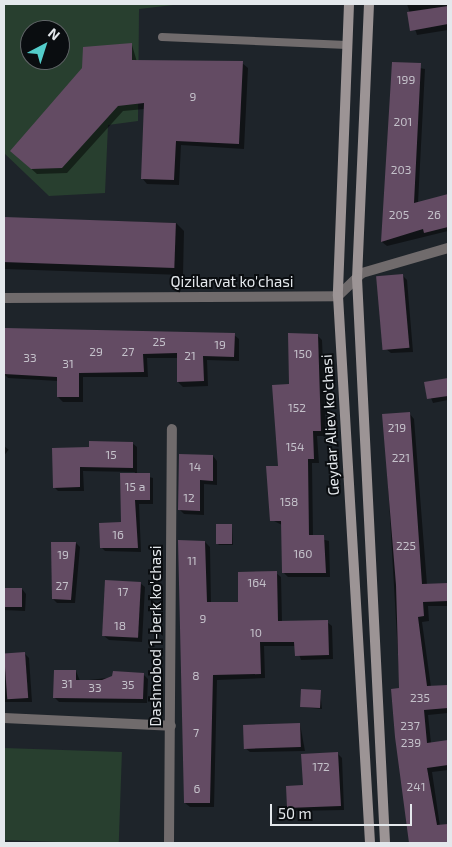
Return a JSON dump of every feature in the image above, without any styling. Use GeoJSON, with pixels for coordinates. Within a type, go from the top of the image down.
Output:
{"type":"FeatureCollection","features":[{"type":"Feature","properties":{"kind":"main road","name":"Geydar Aliev ko'chasi"},"geometry":{"type":"LineString","coordinates":[[349,4],[338,296],[370,843]]}},
{"type":"Feature","properties":{"kind":"main road"},"geometry":{"type":"LineString","coordinates":[[369,4],[357,278],[385,843]]}},
{"type":"Feature","properties":{"kind":"street"},"geometry":{"type":"LineString","coordinates":[[338,296],[357,278],[448,248]]}},
{"type":"Feature","properties":{"kind":"street","name":"Qizilarvat ko'chasi"},"geometry":{"type":"LineString","coordinates":[[4,298],[338,296]]}},
{"type":"Feature","properties":{"kind":"street","name":"Dashnobod 1-berk ko'chasi"},"geometry":{"type":"LineString","coordinates":[[169,843],[172,429]]}},
{"type":"Feature","properties":{"kind":"street"},"geometry":{"type":"LineString","coordinates":[[4,718],[171,726]]}},
{"type":"Feature","properties":{"kind":"lane"},"geometry":{"type":"LineString","coordinates":[[162,37],[347,45]]}},
{"type":"Feature","properties":{"kind":"green space"},"geometry":{"type":"Polygon","coordinates":[[[4,4],[182,4],[139,9],[138,121],[108,125],[105,193],[49,196],[4,153],[4,4]]]}},
{"type":"Feature","properties":{"kind":"green space"},"geometry":{"type":"Polygon","coordinates":[[[4,748],[122,752],[119,843],[4,840],[4,748]]]}},
{"type":"Feature","properties":{"kind":"building"},"geometry":{"type":"Polygon","coordinates":[[[448,6],[448,24],[410,31],[407,12],[448,6]]]}},
{"type":"Feature","properties":{"kind":"building"},"geometry":{"type":"Polygon","coordinates":[[[132,43],[132,60],[243,61],[239,144],[176,141],[174,180],[141,179],[144,103],[118,106],[62,168],[31,169],[10,151],[82,68],[83,47],[132,43]]]}},
{"type":"Feature","properties":{"kind":"building"},"geometry":{"type":"Polygon","coordinates":[[[392,62],[421,63],[414,203],[448,194],[448,227],[424,233],[423,229],[381,242],[392,62]]]}},
{"type":"Feature","properties":{"kind":"building"},"geometry":{"type":"Polygon","coordinates":[[[4,217],[176,223],[174,268],[4,262],[4,217]]]}},
{"type":"Feature","properties":{"kind":"building"},"geometry":{"type":"Polygon","coordinates":[[[403,274],[409,348],[383,350],[376,276],[403,274]]]}},
{"type":"Feature","properties":{"kind":"building"},"geometry":{"type":"Polygon","coordinates":[[[5,328],[235,333],[234,357],[203,356],[204,381],[177,382],[177,353],[143,354],[144,372],[79,373],[79,397],[57,397],[57,377],[4,374],[5,328]]]}},
{"type":"Feature","properties":{"kind":"building"},"geometry":{"type":"Polygon","coordinates":[[[288,333],[318,334],[321,431],[313,431],[314,459],[308,459],[309,535],[324,535],[326,573],[282,573],[281,521],[270,521],[266,466],[278,466],[272,385],[289,384],[288,333]]]}},
{"type":"Feature","properties":{"kind":"building"},"geometry":{"type":"Polygon","coordinates":[[[448,378],[448,396],[427,399],[424,382],[448,378]]]}},
{"type":"Feature","properties":{"kind":"building"},"geometry":{"type":"Polygon","coordinates":[[[410,412],[422,584],[448,583],[448,601],[423,602],[424,616],[418,617],[427,686],[448,685],[448,708],[424,710],[427,743],[448,740],[448,765],[427,768],[437,825],[448,824],[448,843],[409,843],[395,737],[391,689],[399,688],[396,585],[382,414],[410,412]]]}},
{"type":"Feature","properties":{"kind":"building"},"geometry":{"type":"Polygon","coordinates":[[[89,441],[133,442],[133,468],[80,467],[80,487],[53,488],[52,448],[89,447],[89,441]]]}},
{"type":"Feature","properties":{"kind":"building"},"geometry":{"type":"Polygon","coordinates":[[[179,454],[213,455],[213,481],[200,480],[200,511],[178,510],[179,454]]]}},
{"type":"Feature","properties":{"kind":"building"},"geometry":{"type":"Polygon","coordinates":[[[120,473],[150,473],[150,500],[135,500],[138,548],[100,548],[99,523],[121,522],[120,473]]]}},
{"type":"Feature","properties":{"kind":"building"},"geometry":{"type":"Polygon","coordinates":[[[216,524],[232,524],[232,544],[216,544],[216,524]]]}},
{"type":"Feature","properties":{"kind":"building"},"geometry":{"type":"Polygon","coordinates":[[[178,540],[205,541],[207,602],[238,602],[238,572],[277,571],[278,621],[328,620],[329,655],[295,656],[294,642],[260,642],[261,674],[213,675],[210,803],[184,803],[178,540]]]}},
{"type":"Feature","properties":{"kind":"building"},"geometry":{"type":"Polygon","coordinates":[[[51,542],[76,542],[71,600],[52,599],[51,542]]]}},
{"type":"Feature","properties":{"kind":"building"},"geometry":{"type":"Polygon","coordinates":[[[105,580],[141,582],[138,638],[102,636],[105,580]]]}},
{"type":"Feature","properties":{"kind":"building"},"geometry":{"type":"Polygon","coordinates":[[[4,588],[22,588],[22,607],[4,607],[4,588]]]}},
{"type":"Feature","properties":{"kind":"building"},"geometry":{"type":"Polygon","coordinates":[[[25,652],[28,698],[7,699],[4,653],[25,652]]]}},
{"type":"Feature","properties":{"kind":"building"},"geometry":{"type":"Polygon","coordinates":[[[54,670],[76,670],[76,680],[102,680],[112,676],[113,671],[144,673],[143,699],[53,698],[54,670]]]}},
{"type":"Feature","properties":{"kind":"building"},"geometry":{"type":"Polygon","coordinates":[[[301,689],[321,690],[320,708],[300,707],[301,689]]]}},
{"type":"Feature","properties":{"kind":"building"},"geometry":{"type":"Polygon","coordinates":[[[300,723],[301,747],[244,749],[243,725],[300,723]]]}},
{"type":"Feature","properties":{"kind":"building"},"geometry":{"type":"Polygon","coordinates":[[[338,752],[341,806],[287,808],[286,786],[303,785],[301,754],[338,752]]]}}]}
